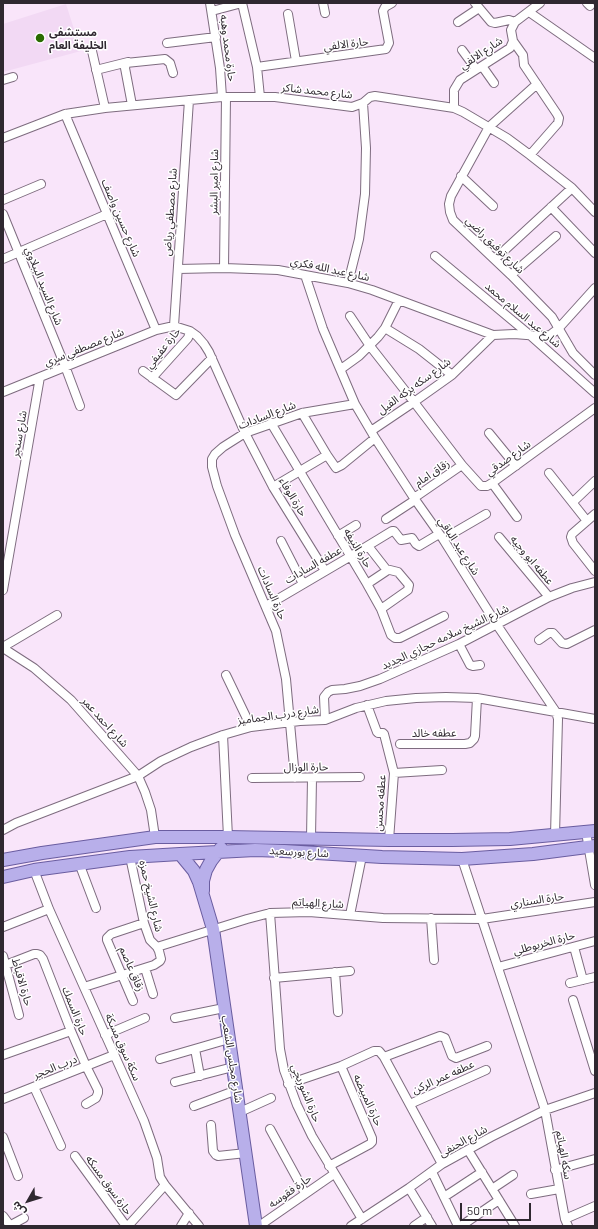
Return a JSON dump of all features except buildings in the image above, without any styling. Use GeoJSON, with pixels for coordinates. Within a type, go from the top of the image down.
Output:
{"type":"FeatureCollection","features":[{"type":"Feature","properties":{"kind":"main road","name":"شارع بورسعيد"},"geometry":{"type":"LineString","coordinates":[[3,860],[155,837],[389,840],[510,839],[591,832]]}},
{"type":"Feature","properties":{"kind":"main road","name":"شارع مجلس الشعب"},"geometry":{"type":"LineString","coordinates":[[202,892],[206,870],[228,837]]}},
{"type":"Feature","properties":{"kind":"main road","name":"شارع بورسعيد"},"geometry":{"type":"LineString","coordinates":[[3,877],[34,870],[130,857],[255,850],[430,859],[462,859],[533,854],[592,846]]}},
{"type":"Feature","properties":{"kind":"main road","name":"شارع مجلس الشعب"},"geometry":{"type":"LineString","coordinates":[[180,854],[194,871],[213,929],[257,1226]]}},
{"type":"Feature","properties":{"kind":"street"},"geometry":{"type":"LineString","coordinates":[[211,7],[242,3],[257,67],[260,97]]}},
{"type":"Feature","properties":{"kind":"street"},"geometry":{"type":"LineString","coordinates":[[323,3],[325,12]]}},
{"type":"Feature","properties":{"kind":"street","name":"حارة الالفي"},"geometry":{"type":"LineString","coordinates":[[257,67],[386,49],[389,43],[382,11],[385,7],[392,3]]}},
{"type":"Feature","properties":{"kind":"street"},"geometry":{"type":"LineString","coordinates":[[458,22],[477,5],[491,22],[495,23],[509,20],[515,22],[540,3]]}},
{"type":"Feature","properties":{"kind":"street","name":"حارة محمد وهبه"},"geometry":{"type":"LineString","coordinates":[[211,7],[224,97]]}},
{"type":"Feature","properties":{"kind":"street"},"geometry":{"type":"LineString","coordinates":[[529,12],[595,58]]}},
{"type":"Feature","properties":{"kind":"street"},"geometry":{"type":"LineString","coordinates":[[288,14],[296,61]]}},
{"type":"Feature","properties":{"kind":"street","name":"شارع الالفي"},"geometry":{"type":"LineString","coordinates":[[454,108],[454,90],[456,85],[460,80],[510,48],[513,41],[511,30],[515,22]]}},
{"type":"Feature","properties":{"kind":"street"},"geometry":{"type":"LineString","coordinates":[[167,43],[216,37]]}},
{"type":"Feature","properties":{"kind":"street"},"geometry":{"type":"LineString","coordinates":[[513,41],[523,55],[524,65],[559,118],[558,122],[530,155]]}},
{"type":"Feature","properties":{"kind":"street"},"geometry":{"type":"LineString","coordinates":[[462,50],[494,83]]}},
{"type":"Feature","properties":{"kind":"street"},"geometry":{"type":"LineString","coordinates":[[92,51],[105,108]]}},
{"type":"Feature","properties":{"kind":"street"},"geometry":{"type":"LineString","coordinates":[[96,70],[128,62],[165,59],[170,63],[173,73]]}},
{"type":"Feature","properties":{"kind":"street"},"geometry":{"type":"LineString","coordinates":[[128,62],[125,65],[125,68],[132,105]]}},
{"type":"Feature","properties":{"kind":"street"},"geometry":{"type":"LineString","coordinates":[[3,80],[13,77]]}},
{"type":"Feature","properties":{"kind":"street","name":"شارع توفيق راضي"},"geometry":{"type":"LineString","coordinates":[[537,84],[489,127],[450,196],[450,212],[453,220],[495,259],[552,317],[573,353],[595,375]]}},
{"type":"Feature","properties":{"kind":"street","name":"شارع محمد شاكر"},"geometry":{"type":"LineString","coordinates":[[3,138],[65,114],[105,108],[224,97],[275,97],[352,107],[363,103],[370,97],[375,96],[454,108],[479,120],[530,155],[572,188],[595,210]]}},
{"type":"Feature","properties":{"kind":"street","name":"شارع امير البشر"},"geometry":{"type":"LineString","coordinates":[[224,97],[224,268]]}},
{"type":"Feature","properties":{"kind":"street","name":"شارع مصطفي رياض"},"geometry":{"type":"LineString","coordinates":[[174,326],[189,100]]}},
{"type":"Feature","properties":{"kind":"street"},"geometry":{"type":"LineString","coordinates":[[348,283],[359,239],[365,194],[366,148],[363,103]]}},
{"type":"Feature","properties":{"kind":"street","name":"شارع حسين واصف"},"geometry":{"type":"LineString","coordinates":[[65,114],[156,330]]}},
{"type":"Feature","properties":{"kind":"street"},"geometry":{"type":"LineString","coordinates":[[461,176],[493,206]]}},
{"type":"Feature","properties":{"kind":"street"},"geometry":{"type":"LineString","coordinates":[[3,200],[41,184]]}},
{"type":"Feature","properties":{"kind":"street"},"geometry":{"type":"LineString","coordinates":[[495,259],[572,188]]}},
{"type":"Feature","properties":{"kind":"street"},"geometry":{"type":"LineString","coordinates":[[551,207],[595,253]]}},
{"type":"Feature","properties":{"kind":"street","name":"شارع السيد الببلاوي"},"geometry":{"type":"LineString","coordinates":[[3,214],[80,406]]}},
{"type":"Feature","properties":{"kind":"street"},"geometry":{"type":"LineString","coordinates":[[3,259],[107,214]]}},
{"type":"Feature","properties":{"kind":"street"},"geometry":{"type":"LineString","coordinates":[[511,275],[556,236]]}},
{"type":"Feature","properties":{"kind":"street","name":"شارع عبد السلام محمد"},"geometry":{"type":"LineString","coordinates":[[434,256],[531,336],[595,393]]}},
{"type":"Feature","properties":{"kind":"street","name":"شارع عبد الله فكري"},"geometry":{"type":"LineString","coordinates":[[178,269],[224,268],[278,270],[348,283],[372,290],[493,335]]}},
{"type":"Feature","properties":{"kind":"street","name":"شارع عبد الباقي"},"geometry":{"type":"LineString","coordinates":[[305,275],[323,329],[355,404],[414,499],[441,537],[497,625],[556,712],[558,719],[556,835]]}},
{"type":"Feature","properties":{"kind":"street"},"geometry":{"type":"LineString","coordinates":[[493,335],[550,335],[558,329],[595,288]]}},
{"type":"Feature","properties":{"kind":"street"},"geometry":{"type":"LineString","coordinates":[[341,369],[370,346],[385,328],[399,300]]}},
{"type":"Feature","properties":{"kind":"street","name":"شارع صدقي"},"geometry":{"type":"LineString","coordinates":[[350,316],[370,346],[462,465],[481,486],[487,486],[492,483],[595,408]]}},
{"type":"Feature","properties":{"kind":"street"},"geometry":{"type":"LineString","coordinates":[[174,326],[190,331]]}},
{"type":"Feature","properties":{"kind":"street","name":"شارع مصطفي سري"},"geometry":{"type":"LineString","coordinates":[[3,392],[156,330],[174,326]]}},
{"type":"Feature","properties":{"kind":"street"},"geometry":{"type":"LineString","coordinates":[[385,328],[419,349],[452,374]]}},
{"type":"Feature","properties":{"kind":"street","name":"حارة الوفاء"},"geometry":{"type":"LineString","coordinates":[[190,331],[204,344],[212,358],[245,433],[273,487],[325,572]]}},
{"type":"Feature","properties":{"kind":"street","name":"حارة عفيفي"},"geometry":{"type":"LineString","coordinates":[[152,378],[188,338],[190,331]]}},
{"type":"Feature","properties":{"kind":"street","name":"شارع سكه بركه الفيل"},"geometry":{"type":"LineString","coordinates":[[371,431],[452,374],[493,335]]}},
{"type":"Feature","properties":{"kind":"street"},"geometry":{"type":"LineString","coordinates":[[143,371],[176,395],[212,358]]}},
{"type":"Feature","properties":{"kind":"street","name":"شارع سنجر"},"geometry":{"type":"LineString","coordinates":[[3,590],[40,377]]}},
{"type":"Feature","properties":{"kind":"street","name":"شارع السادات"},"geometry":{"type":"LineString","coordinates":[[214,476],[212,459],[215,454],[245,433],[302,413],[355,404]]}},
{"type":"Feature","properties":{"kind":"street"},"geometry":{"type":"LineString","coordinates":[[302,413],[336,468],[375,438]]}},
{"type":"Feature","properties":{"kind":"street","name":"حارة النيفه"},"geometry":{"type":"LineString","coordinates":[[271,423],[367,584],[381,609],[391,635],[398,639],[444,616]]}},
{"type":"Feature","properties":{"kind":"street"},"geometry":{"type":"LineString","coordinates":[[489,433],[516,466]]}},
{"type":"Feature","properties":{"kind":"street"},"geometry":{"type":"LineString","coordinates":[[273,487],[327,455]]}},
{"type":"Feature","properties":{"kind":"street","name":"زقاق امام"},"geometry":{"type":"LineString","coordinates":[[386,519],[462,465]]}},
{"type":"Feature","properties":{"kind":"street"},"geometry":{"type":"LineString","coordinates":[[549,473],[587,521]]}},
{"type":"Feature","properties":{"kind":"street","name":"حارة السادات"},"geometry":{"type":"LineString","coordinates":[[214,476],[216,486],[235,535],[276,631],[286,679],[295,778]]}},
{"type":"Feature","properties":{"kind":"street"},"geometry":{"type":"LineString","coordinates":[[573,502],[595,481]]}},
{"type":"Feature","properties":{"kind":"street"},"geometry":{"type":"LineString","coordinates":[[492,483],[517,518]]}},
{"type":"Feature","properties":{"kind":"street"},"geometry":{"type":"LineString","coordinates":[[441,537],[486,514]]}},
{"type":"Feature","properties":{"kind":"street"},"geometry":{"type":"LineString","coordinates":[[595,514],[572,534],[571,537],[573,543],[595,571]]}},
{"type":"Feature","properties":{"kind":"street"},"geometry":{"type":"LineString","coordinates":[[338,536],[356,525]]}},
{"type":"Feature","properties":{"kind":"street","name":"عطفه السادات"},"geometry":{"type":"LineString","coordinates":[[266,606],[325,572],[392,530],[401,540],[412,538],[419,546],[441,537]]}},
{"type":"Feature","properties":{"kind":"street","name":"عطفه ابو وجيه"},"geometry":{"type":"LineString","coordinates":[[499,537],[549,598]]}},
{"type":"Feature","properties":{"kind":"street"},"geometry":{"type":"LineString","coordinates":[[281,541],[303,584]]}},
{"type":"Feature","properties":{"kind":"street"},"geometry":{"type":"LineString","coordinates":[[368,546],[384,567],[388,570],[398,572],[409,586],[408,590],[381,609]]}},
{"type":"Feature","properties":{"kind":"street"},"geometry":{"type":"LineString","coordinates":[[367,584],[388,570]]}},
{"type":"Feature","properties":{"kind":"street","name":"شارع الشيخ سلامه حجازي الجديد"},"geometry":{"type":"LineString","coordinates":[[325,720],[324,697],[328,692],[360,686],[380,679],[459,644],[549,598],[572,588],[595,582]]}},
{"type":"Feature","properties":{"kind":"street"},"geometry":{"type":"LineString","coordinates":[[3,647],[57,615]]}},
{"type":"Feature","properties":{"kind":"street"},"geometry":{"type":"LineString","coordinates":[[539,640],[550,633],[553,633],[562,643],[567,644],[595,630]]}},
{"type":"Feature","properties":{"kind":"street"},"geometry":{"type":"LineString","coordinates":[[459,644],[470,665],[480,665]]}},
{"type":"Feature","properties":{"kind":"street","name":"شارع احمد عمر"},"geometry":{"type":"LineString","coordinates":[[3,647],[34,668],[71,700],[138,776],[145,792],[155,837]]}},
{"type":"Feature","properties":{"kind":"street"},"geometry":{"type":"LineString","coordinates":[[226,675],[251,727]]}},
{"type":"Feature","properties":{"kind":"street","name":"شارع درب الجماميز"},"geometry":{"type":"LineString","coordinates":[[3,830],[16,823],[138,776],[161,761],[191,747],[223,735],[251,727],[290,722],[325,720],[356,708],[386,701],[446,697],[478,698],[595,719]]}},
{"type":"Feature","properties":{"kind":"street","name":"عطفه خالد"},"geometry":{"type":"LineString","coordinates":[[400,744],[465,744],[470,742],[475,736],[478,698]]}},
{"type":"Feature","properties":{"kind":"street","name":"عطفه محسن"},"geometry":{"type":"LineString","coordinates":[[367,705],[377,732],[384,734],[394,773],[389,840]]}},
{"type":"Feature","properties":{"kind":"street"},"geometry":{"type":"LineString","coordinates":[[223,735],[228,837]]}},
{"type":"Feature","properties":{"kind":"street"},"geometry":{"type":"LineString","coordinates":[[394,773],[442,770]]}},
{"type":"Feature","properties":{"kind":"street","name":"حارة الوزال"},"geometry":{"type":"LineString","coordinates":[[252,778],[360,777]]}},
{"type":"Feature","properties":{"kind":"street"},"geometry":{"type":"LineString","coordinates":[[310,838],[312,778]]}},
{"type":"Feature","properties":{"kind":"street"},"geometry":{"type":"LineString","coordinates":[[591,832],[595,885]]}},
{"type":"Feature","properties":{"kind":"street"},"geometry":{"type":"LineString","coordinates":[[350,915],[362,856]]}},
{"type":"Feature","properties":{"kind":"street","name":"شارع الشيخ حمزه"},"geometry":{"type":"LineString","coordinates":[[130,857],[144,923],[150,940],[157,947],[160,955],[160,962],[154,966],[145,968]]}},
{"type":"Feature","properties":{"kind":"street"},"geometry":{"type":"LineString","coordinates":[[462,859],[545,1110]]}},
{"type":"Feature","properties":{"kind":"street"},"geometry":{"type":"LineString","coordinates":[[79,864],[96,908]]}},
{"type":"Feature","properties":{"kind":"street","name":"سكة سوق مسكة"},"geometry":{"type":"LineString","coordinates":[[34,870],[49,909],[144,1121],[157,1158],[160,1177],[199,1226]]}},
{"type":"Feature","properties":{"kind":"street","name":"حارة السناري"},"geometry":{"type":"LineString","coordinates":[[482,919],[595,902]]}},
{"type":"Feature","properties":{"kind":"street"},"geometry":{"type":"LineString","coordinates":[[3,927],[49,909]]}},
{"type":"Feature","properties":{"kind":"street","name":"شارع الهياتم"},"geometry":{"type":"LineString","coordinates":[[157,947],[270,913],[309,912],[383,918],[482,919]]}},
{"type":"Feature","properties":{"kind":"street","name":"حارة الشوربجي"},"geometry":{"type":"LineString","coordinates":[[270,913],[280,1049],[284,1070],[288,1084],[312,1136],[334,1174],[357,1223]]}},
{"type":"Feature","properties":{"kind":"street"},"geometry":{"type":"LineString","coordinates":[[431,918],[434,960]]}},
{"type":"Feature","properties":{"kind":"street","name":"زقاق عاصم"},"geometry":{"type":"LineString","coordinates":[[133,1001],[107,938],[111,934],[144,923]]}},
{"type":"Feature","properties":{"kind":"street","name":"حارة الخربوطلي"},"geometry":{"type":"LineString","coordinates":[[498,967],[595,941]]}},
{"type":"Feature","properties":{"kind":"street"},"geometry":{"type":"LineString","coordinates":[[574,947],[583,980]]}},
{"type":"Feature","properties":{"kind":"street","name":"حارة السمك"},"geometry":{"type":"LineString","coordinates":[[4,965],[34,954],[40,955],[43,959],[71,1032],[98,1090],[96,1098],[86,1104]]}},
{"type":"Feature","properties":{"kind":"street","name":"حارة الاقباط"},"geometry":{"type":"LineString","coordinates":[[3,956],[4,965],[20,1015]]}},
{"type":"Feature","properties":{"kind":"street"},"geometry":{"type":"LineString","coordinates":[[84,987],[145,968],[153,994]]}},
{"type":"Feature","properties":{"kind":"street"},"geometry":{"type":"LineString","coordinates":[[274,978],[350,971]]}},
{"type":"Feature","properties":{"kind":"street"},"geometry":{"type":"LineString","coordinates":[[335,972],[338,1012]]}},
{"type":"Feature","properties":{"kind":"street"},"geometry":{"type":"LineString","coordinates":[[570,983],[595,977]]}},
{"type":"Feature","properties":{"kind":"street"},"geometry":{"type":"LineString","coordinates":[[573,1000],[595,1071]]}},
{"type":"Feature","properties":{"kind":"street"},"geometry":{"type":"LineString","coordinates":[[175,1018],[224,1008]]}},
{"type":"Feature","properties":{"kind":"street"},"geometry":{"type":"LineString","coordinates":[[105,1035],[145,1018]]}},
{"type":"Feature","properties":{"kind":"street"},"geometry":{"type":"LineString","coordinates":[[3,1055],[71,1032]]}},
{"type":"Feature","properties":{"kind":"street"},"geometry":{"type":"LineString","coordinates":[[384,1057],[440,1036],[445,1038],[452,1056],[456,1058],[487,1046]]}},
{"type":"Feature","properties":{"kind":"street"},"geometry":{"type":"LineString","coordinates":[[160,1059],[229,1039]]}},
{"type":"Feature","properties":{"kind":"street"},"geometry":{"type":"LineString","coordinates":[[195,1048],[200,1076]]}},
{"type":"Feature","properties":{"kind":"street"},"geometry":{"type":"LineString","coordinates":[[288,1084],[341,1066],[376,1050],[379,1051],[384,1057],[442,1164]]}},
{"type":"Feature","properties":{"kind":"street","name":"درب الحجر"},"geometry":{"type":"LineString","coordinates":[[3,1098],[114,1055]]}},
{"type":"Feature","properties":{"kind":"street","name":"حارة المبيضه"},"geometry":{"type":"LineString","coordinates":[[329,1166],[372,1142],[372,1138],[341,1066]]}},
{"type":"Feature","properties":{"kind":"street"},"geometry":{"type":"LineString","coordinates":[[174,1082],[233,1067]]}},
{"type":"Feature","properties":{"kind":"street","name":"عطفه عمر الركن"},"geometry":{"type":"LineString","coordinates":[[410,1104],[486,1070]]}},
{"type":"Feature","properties":{"kind":"street"},"geometry":{"type":"LineString","coordinates":[[34,1087],[61,1146]]}},
{"type":"Feature","properties":{"kind":"street"},"geometry":{"type":"LineString","coordinates":[[194,1106],[237,1090]]}},
{"type":"Feature","properties":{"kind":"street","name":"شارع الحنفى"},"geometry":{"type":"LineString","coordinates":[[357,1223],[442,1164],[545,1110],[595,1093]]}},
{"type":"Feature","properties":{"kind":"street"},"geometry":{"type":"LineString","coordinates":[[240,1112],[271,1098]]}},
{"type":"Feature","properties":{"kind":"street","name":"سكه الهياتم"},"geometry":{"type":"LineString","coordinates":[[545,1110],[555,1170],[567,1224]]}},
{"type":"Feature","properties":{"kind":"street"},"geometry":{"type":"LineString","coordinates":[[210,1125],[213,1151],[216,1155],[246,1153]]}},
{"type":"Feature","properties":{"kind":"street"},"geometry":{"type":"LineString","coordinates":[[270,1129],[306,1193]]}},
{"type":"Feature","properties":{"kind":"street"},"geometry":{"type":"LineString","coordinates":[[3,1137],[18,1176]]}},
{"type":"Feature","properties":{"kind":"street"},"geometry":{"type":"LineString","coordinates":[[468,1150],[516,1226]]}},
{"type":"Feature","properties":{"kind":"street","name":"حارة سوق مسكه"},"geometry":{"type":"LineString","coordinates":[[75,1156],[127,1226]]}},
{"type":"Feature","properties":{"kind":"street"},"geometry":{"type":"LineString","coordinates":[[555,1170],[595,1159]]}},
{"type":"Feature","properties":{"kind":"street"},"geometry":{"type":"LineString","coordinates":[[432,1172],[460,1226],[499,1200]]}},
{"type":"Feature","properties":{"kind":"street"},"geometry":{"type":"LineString","coordinates":[[444,1197],[482,1172]]}},
{"type":"Feature","properties":{"kind":"street","name":"حارة فقوسه"},"geometry":{"type":"LineString","coordinates":[[257,1226],[334,1174]]}},
{"type":"Feature","properties":{"kind":"street"},"geometry":{"type":"LineString","coordinates":[[492,1189],[513,1176]]}},
{"type":"Feature","properties":{"kind":"street"},"geometry":{"type":"LineString","coordinates":[[127,1226],[165,1185]]}},
{"type":"Feature","properties":{"kind":"street"},"geometry":{"type":"LineString","coordinates":[[409,1188],[432,1226]]}},
{"type":"Feature","properties":{"kind":"street"},"geometry":{"type":"LineString","coordinates":[[531,1194],[559,1189]]}},
{"type":"Feature","properties":{"kind":"street"},"geometry":{"type":"LineString","coordinates":[[567,1224],[595,1206]]}},
{"type":"Feature","properties":{"kind":"street"},"geometry":{"type":"LineString","coordinates":[[181,1226],[189,1213]]}},
{"type":"Feature","properties":{"kind":"street"},"geometry":{"type":"LineString","coordinates":[[3,1216],[11,1225],[24,1218]]}},
{"type":"Feature","properties":{"kind":"street"},"geometry":{"type":"LineString","coordinates":[[414,1226],[426,1217]]}},
{"type":"Feature","properties":{"kind":"shaded area","name":"مستشفى الخليفة العام"},"geometry":{"type":"Polygon","coordinates":[[[66,4],[81,51],[3,72],[3,24],[66,4]]]}},
{"type":"Feature","properties":{"kind":"place","name":"مستشفى الخليفة العام"},"geometry":{"type":"Point","coordinates":[40,38]}}]}
